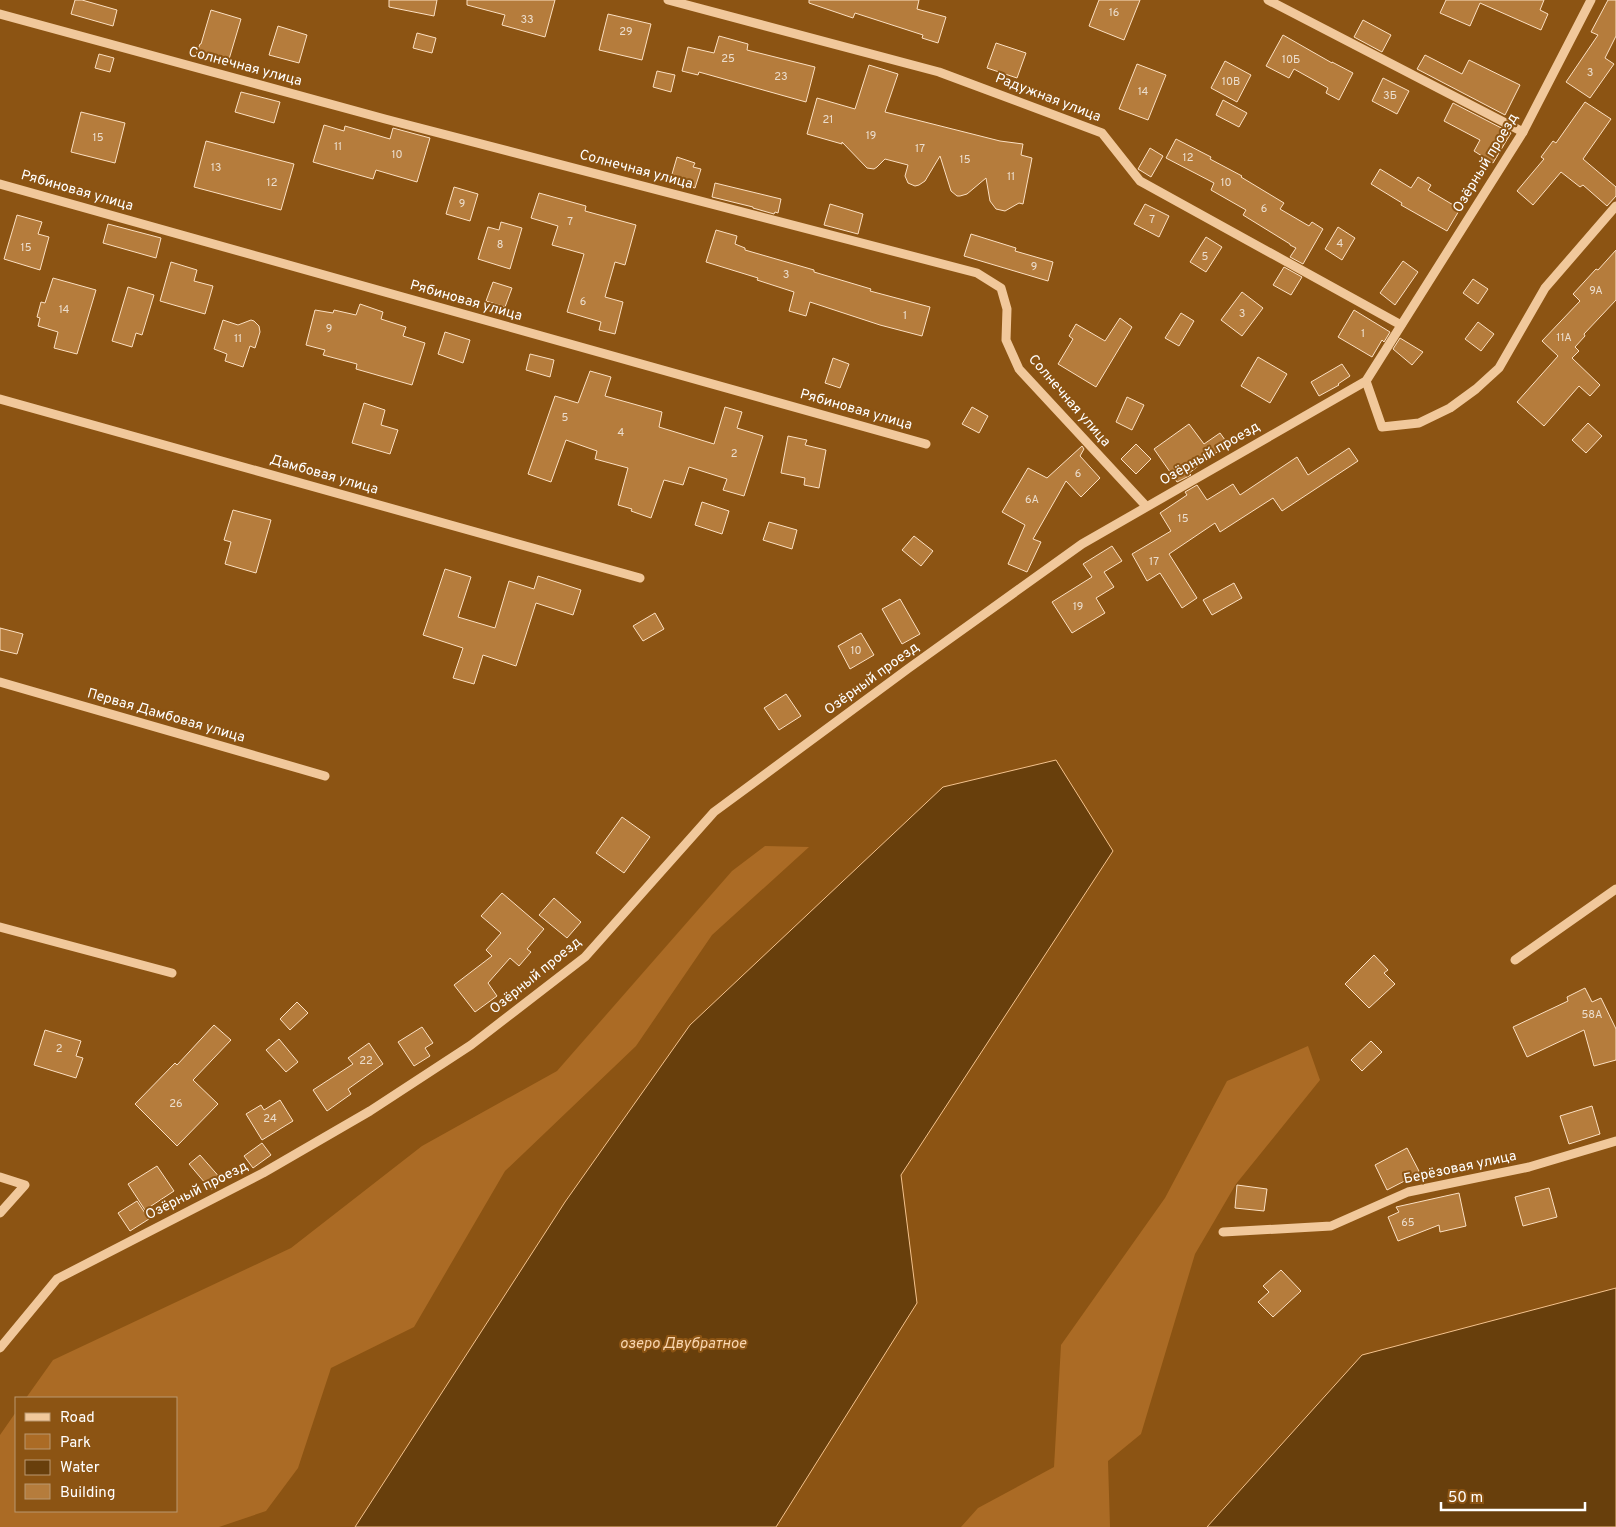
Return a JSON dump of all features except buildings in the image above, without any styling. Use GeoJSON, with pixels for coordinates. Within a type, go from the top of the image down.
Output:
{"type":"FeatureCollection","features":[{"type":"Feature","properties":{"kind":"street","name":"Радужная улица"},"geometry":{"type":"LineString","coordinates":[[668,0],[939,72],[1102,133],[1140,181],[1401,325]]}},
{"type":"Feature","properties":{"kind":"street"},"geometry":{"type":"LineString","coordinates":[[1268,0],[1522,132]]}},
{"type":"Feature","properties":{"kind":"street","name":"Озёрный проезд"},"geometry":{"type":"LineString","coordinates":[[0,1348],[57,1279],[263,1173],[370,1112],[471,1045],[585,957],[714,812],[909,668],[1082,544],[1366,381],[1522,132],[1591,0]]}},
{"type":"Feature","properties":{"kind":"street","name":"Солнечная улица"},"geometry":{"type":"LineString","coordinates":[[0,14],[385,119],[977,273],[1001,288],[1007,309],[1006,340],[1020,369],[1146,506]]}},
{"type":"Feature","properties":{"kind":"street","name":"Рябиновая улица"},"geometry":{"type":"LineString","coordinates":[[0,184],[926,444]]}},
{"type":"Feature","properties":{"kind":"street"},"geometry":{"type":"LineString","coordinates":[[1366,381],[1382,427],[1419,423],[1450,408],[1476,389],[1499,368],[1545,288],[1616,206]]}},
{"type":"Feature","properties":{"kind":"street","name":"Дамбовая улица"},"geometry":{"type":"LineString","coordinates":[[0,399],[640,578]]}},
{"type":"Feature","properties":{"kind":"street","name":"Первая Дамбовая улица"},"geometry":{"type":"LineString","coordinates":[[0,682],[325,776]]}},
{"type":"Feature","properties":{"kind":"street"},"geometry":{"type":"LineString","coordinates":[[1515,960],[1616,888]]}},
{"type":"Feature","properties":{"kind":"street"},"geometry":{"type":"LineString","coordinates":[[0,927],[172,973]]}},
{"type":"Feature","properties":{"kind":"street","name":"Берёзовая улица"},"geometry":{"type":"LineString","coordinates":[[1223,1232],[1331,1226],[1408,1192],[1529,1167],[1616,1141]]}},
{"type":"Feature","properties":{"kind":"street"},"geometry":{"type":"LineString","coordinates":[[0,1177],[26,1185],[0,1214]]}},
{"type":"Feature","properties":{"kind":"green space"},"geometry":{"type":"Polygon","coordinates":[[[765,846],[809,847],[712,935],[636,1046],[505,1171],[414,1327],[331,1368],[298,1468],[266,1511],[219,1527],[0,1527],[0,1435],[15,1413],[15,1512],[178,1512],[178,1397],[27,1397],[53,1360],[291,1248],[422,1146],[557,1071],[732,871],[765,846]]]}},
{"type":"Feature","properties":{"kind":"green space"},"geometry":{"type":"Polygon","coordinates":[[[1308,1046],[1320,1080],[1236,1184],[1195,1254],[1141,1434],[1108,1461],[1110,1527],[961,1527],[978,1508],[1054,1467],[1061,1345],[1165,1198],[1227,1081],[1308,1046]]]}},
{"type":"Feature","properties":{"kind":"water","name":"озеро Двубратное"},"geometry":{"type":"Polygon","coordinates":[[[1056,760],[1113,851],[901,1175],[917,1303],[776,1527],[355,1527],[565,1202],[690,1025],[943,787],[1056,760]]]}},
{"type":"Feature","properties":{"kind":"water"},"geometry":{"type":"Polygon","coordinates":[[[1616,1288],[1616,1527],[1207,1527],[1362,1355],[1616,1288]]]}}]}
